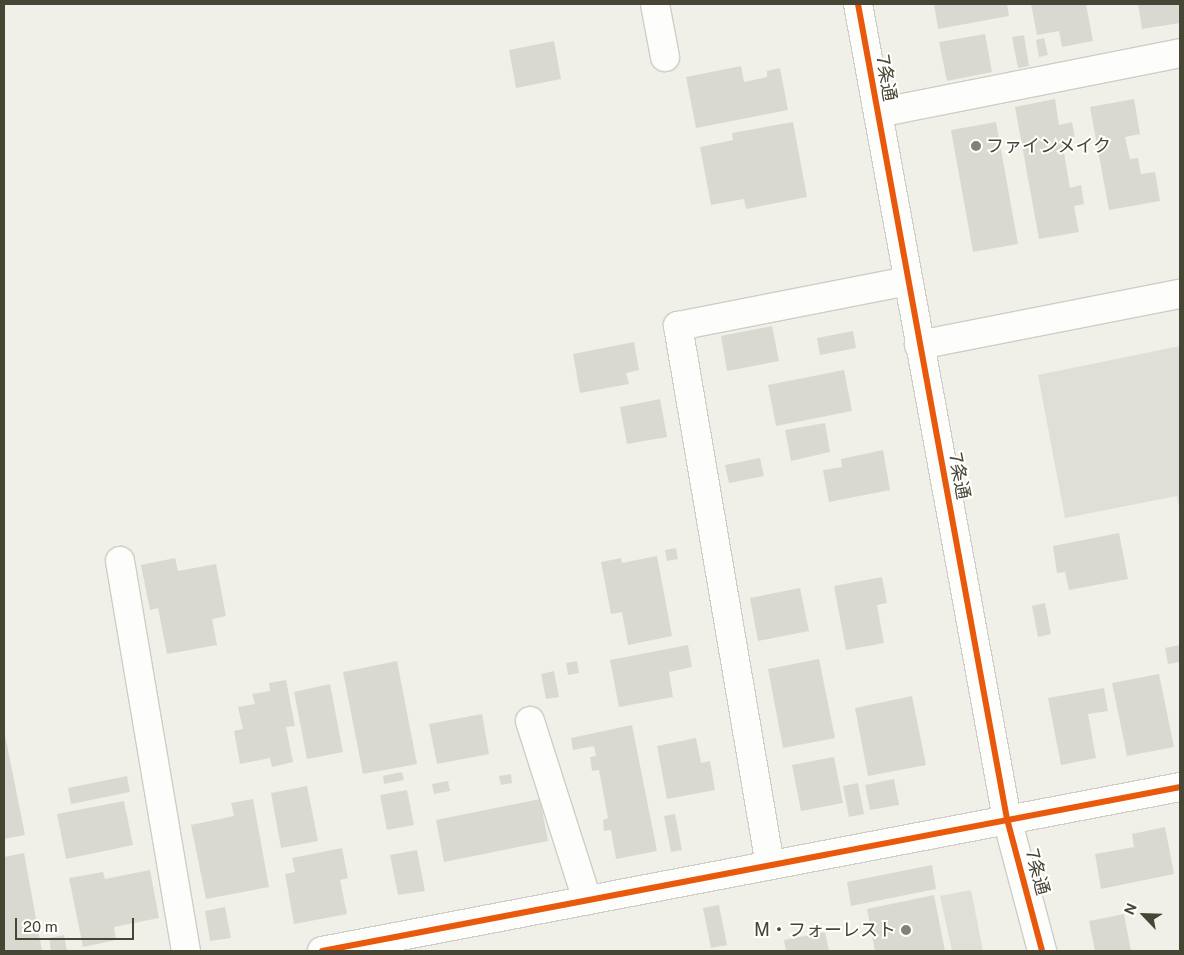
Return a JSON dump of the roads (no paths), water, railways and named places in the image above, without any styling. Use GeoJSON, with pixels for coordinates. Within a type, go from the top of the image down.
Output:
{"type":"FeatureCollection","features":[{"type":"Feature","properties":{"kind":"street"},"geometry":{"type":"LineString","coordinates":[[655,4],[665,57]]}},
{"type":"Feature","properties":{"kind":"street","name":"7条通"},"geometry":{"type":"LineString","coordinates":[[858,4],[907,281],[1007,819],[1042,951]]}},
{"type":"Feature","properties":{"kind":"street"},"geometry":{"type":"LineString","coordinates":[[878,113],[1180,53]]}},
{"type":"Feature","properties":{"kind":"street"},"geometry":{"type":"LineString","coordinates":[[770,865],[678,326],[907,281]]}},
{"type":"Feature","properties":{"kind":"street"},"geometry":{"type":"LineString","coordinates":[[919,344],[1180,294]]}},
{"type":"Feature","properties":{"kind":"street"},"geometry":{"type":"LineString","coordinates":[[120,561],[186,951]]}},
{"type":"Feature","properties":{"kind":"street"},"geometry":{"type":"LineString","coordinates":[[530,721],[587,900]]}},
{"type":"Feature","properties":{"kind":"street"},"geometry":{"type":"LineString","coordinates":[[322,951],[447,940],[587,900],[1180,787]]}},
{"type":"Feature","properties":{"kind":"place","name":"ファインメイク"},"geometry":{"type":"Point","coordinates":[976,146]}},
{"type":"Feature","properties":{"kind":"place","name":"M・フォーレスト"},"geometry":{"type":"Point","coordinates":[906,930]}}]}
